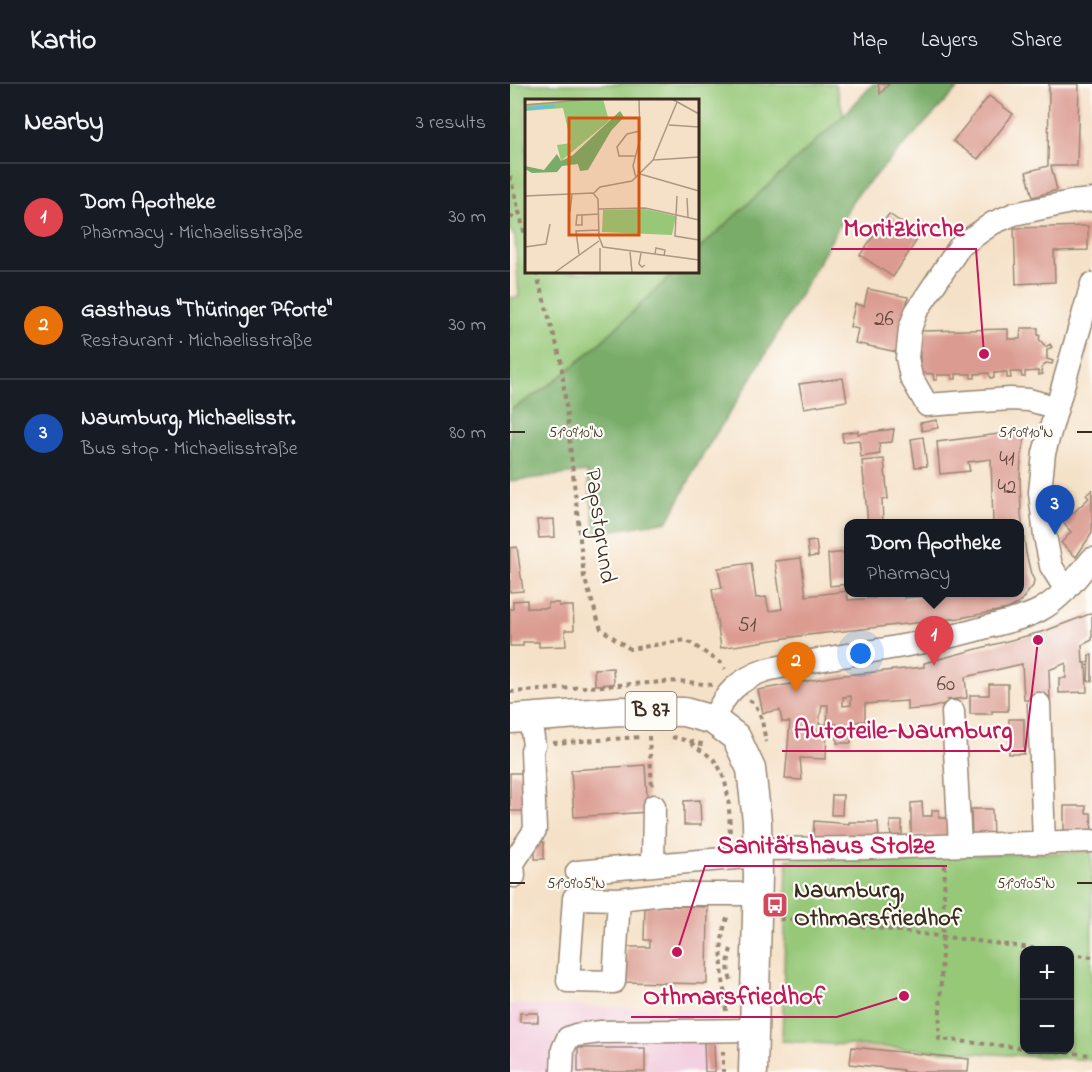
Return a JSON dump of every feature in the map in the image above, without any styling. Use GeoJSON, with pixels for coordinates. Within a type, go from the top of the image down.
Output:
{"type":"FeatureCollection","features":[{"type":"Feature","properties":{"kind":"main road","name":"B 87"},"geometry":{"type":"LineString","coordinates":[[525,727],[620,711],[668,711],[697,714],[713,720],[736,737],[747,758],[754,791],[758,853],[770,910],[755,1030],[753,1072]]}},
{"type":"Feature","properties":{"kind":"street"},"geometry":{"type":"LineString","coordinates":[[1057,408],[1029,400],[1010,399],[927,405],[911,377],[907,358],[910,329],[916,312],[960,246],[993,223],[1014,214],[1071,201],[1092,200]]}},
{"type":"Feature","properties":{"kind":"street"},"geometry":{"type":"LineString","coordinates":[[1066,590],[1051,566],[1040,492],[1044,453],[1092,284]]}},
{"type":"Feature","properties":{"kind":"street"},"geometry":{"type":"LineString","coordinates":[[713,720],[719,706],[733,687],[754,674],[911,644],[1000,623],[1038,611],[1066,590],[1092,559]]}},
{"type":"Feature","properties":{"kind":"street"},"geometry":{"type":"LineString","coordinates":[[1039,704],[1044,843]]}},
{"type":"Feature","properties":{"kind":"street"},"geometry":{"type":"LineString","coordinates":[[953,712],[953,851]]}},
{"type":"Feature","properties":{"kind":"street"},"geometry":{"type":"LineString","coordinates":[[514,876],[513,863],[535,830],[532,750],[525,727]]}},
{"type":"Feature","properties":{"kind":"street"},"geometry":{"type":"LineString","coordinates":[[653,865],[654,806]]}},
{"type":"Feature","properties":{"kind":"street"},"geometry":{"type":"LineString","coordinates":[[577,872],[758,853],[873,848],[953,851],[1092,841]]}},
{"type":"Feature","properties":{"kind":"street"},"geometry":{"type":"LineString","coordinates":[[619,898],[663,894],[770,910]]}},
{"type":"Feature","properties":{"kind":"street"},"geometry":{"type":"LineString","coordinates":[[562,1072],[563,1049],[568,1038],[576,1035],[601,1032],[755,1030]]}},
{"type":"Feature","properties":{"kind":"path"},"geometry":{"type":"LineString","coordinates":[[510,176],[525,234]]}},
{"type":"Feature","properties":{"kind":"path"},"geometry":{"type":"LineString","coordinates":[[510,218],[519,212]]}},
{"type":"Feature","properties":{"kind":"path","name":"Papstgrund"},"geometry":{"type":"LineString","coordinates":[[536,273],[561,360],[584,577],[601,629],[630,649],[686,640],[721,663],[733,687]]}},
{"type":"Feature","properties":{"kind":"path"},"geometry":{"type":"LineString","coordinates":[[510,692],[679,681],[733,687],[754,703],[762,724],[768,752]]}},
{"type":"Feature","properties":{"kind":"path"},"geometry":{"type":"LineString","coordinates":[[525,727],[672,736],[688,741]]}},
{"type":"Feature","properties":{"kind":"path"},"geometry":{"type":"LineString","coordinates":[[649,736],[654,806]]}},
{"type":"Feature","properties":{"kind":"path"},"geometry":{"type":"LineString","coordinates":[[953,851],[941,936],[939,1039],[1020,1048]]}},
{"type":"Feature","properties":{"kind":"path"},"geometry":{"type":"LineString","coordinates":[[770,910],[821,921],[1020,947]]}},
{"type":"Feature","properties":{"kind":"path"},"geometry":{"type":"LineString","coordinates":[[1074,955],[1092,957]]}},
{"type":"Feature","properties":{"kind":"path"},"geometry":{"type":"LineString","coordinates":[[1074,1053],[1092,1055]]}},
{"type":"Feature","properties":{"kind":"shaded area"},"geometry":{"type":"Polygon","coordinates":[[[510,1004],[720,1010],[717,1021],[717,1072],[510,1072],[510,1004]]]}},
{"type":"Feature","properties":{"kind":"green space"},"geometry":{"type":"Polygon","coordinates":[[[510,84],[835,84],[844,115],[699,249],[699,99],[525,99],[525,273],[674,273],[576,364],[533,397],[510,410],[510,298],[519,297],[515,237],[510,230],[510,84]]]}},
{"type":"Feature","properties":{"kind":"green space"},"geometry":{"type":"Polygon","coordinates":[[[873,84],[962,84],[855,197],[746,387],[703,454],[668,521],[596,533],[587,472],[510,481],[510,410],[533,397],[576,364],[674,273],[699,273],[699,249],[844,115],[873,84]]]}},
{"type":"Feature","properties":{"kind":"green space"},"geometry":{"type":"Polygon","coordinates":[[[1092,852],[1092,1060],[782,1041],[787,859],[1092,852]]]}},
{"type":"Feature","properties":{"kind":"building"},"geometry":{"type":"Polygon","coordinates":[[[878,84],[889,84],[880,94],[878,84]]]}},
{"type":"Feature","properties":{"kind":"building"},"geometry":{"type":"Polygon","coordinates":[[[1049,84],[1079,84],[1077,166],[1051,166],[1057,190],[1033,197],[1026,172],[1048,166],[1049,84]]]}},
{"type":"Feature","properties":{"kind":"building"},"geometry":{"type":"Polygon","coordinates":[[[989,96],[1013,114],[978,159],[953,141],[989,96]]]}},
{"type":"Feature","properties":{"kind":"building"},"geometry":{"type":"Polygon","coordinates":[[[889,214],[920,235],[893,277],[860,255],[889,214]]]}},
{"type":"Feature","properties":{"kind":"building"},"geometry":{"type":"Polygon","coordinates":[[[1088,226],[1088,250],[1054,251],[1055,282],[1016,284],[1014,228],[1088,226]]]}},
{"type":"Feature","properties":{"kind":"building"},"geometry":{"type":"Polygon","coordinates":[[[868,289],[908,297],[897,352],[855,343],[858,329],[850,327],[855,304],[864,306],[868,289]]]}},
{"type":"Feature","properties":{"kind":"building"},"geometry":{"type":"Polygon","coordinates":[[[918,326],[922,331],[1008,329],[1008,339],[1020,339],[1021,328],[1038,328],[1039,339],[1046,347],[1050,344],[1052,347],[1047,350],[1047,359],[1053,361],[1052,364],[1046,363],[1041,369],[1043,374],[1039,375],[1038,371],[1025,372],[1025,377],[1022,377],[1021,372],[1010,372],[1011,378],[1007,378],[1007,372],[994,373],[994,378],[990,378],[989,373],[975,374],[975,378],[971,378],[971,374],[956,374],[956,379],[952,379],[952,375],[937,375],[937,380],[934,380],[933,374],[921,373],[918,326]]]}},
{"type":"Feature","properties":{"kind":"building"},"geometry":{"type":"Polygon","coordinates":[[[843,378],[847,401],[804,408],[799,384],[843,378]]]}},
{"type":"Feature","properties":{"kind":"building"},"geometry":{"type":"Polygon","coordinates":[[[937,420],[938,428],[922,431],[920,423],[937,420]]]}},
{"type":"Feature","properties":{"kind":"building"},"geometry":{"type":"Polygon","coordinates":[[[894,429],[892,442],[879,443],[880,454],[861,457],[859,440],[843,442],[842,433],[858,431],[858,434],[894,429]]]}},
{"type":"Feature","properties":{"kind":"building"},"geometry":{"type":"Polygon","coordinates":[[[1022,431],[1025,438],[1021,456],[1022,519],[993,519],[991,459],[968,462],[970,471],[940,474],[937,442],[1022,431]]]}},
{"type":"Feature","properties":{"kind":"building"},"geometry":{"type":"Polygon","coordinates":[[[923,437],[927,466],[915,467],[911,439],[923,437]]]}},
{"type":"Feature","properties":{"kind":"building"},"geometry":{"type":"Polygon","coordinates":[[[884,459],[888,499],[882,499],[883,519],[868,519],[862,461],[884,459]]]}},
{"type":"Feature","properties":{"kind":"building"},"geometry":{"type":"Polygon","coordinates":[[[1092,490],[1092,533],[1076,557],[1061,543],[1071,532],[1055,512],[1063,505],[1072,514],[1089,498],[1086,495],[1092,490]]]}},
{"type":"Feature","properties":{"kind":"building"},"geometry":{"type":"Polygon","coordinates":[[[554,519],[555,537],[539,538],[537,520],[554,519]]]}},
{"type":"Feature","properties":{"kind":"building"},"geometry":{"type":"Polygon","coordinates":[[[1024,538],[1034,580],[1033,586],[1024,597],[1024,538]]]}},
{"type":"Feature","properties":{"kind":"building"},"geometry":{"type":"Polygon","coordinates":[[[816,541],[818,556],[809,557],[807,542],[816,541]]]}},
{"type":"Feature","properties":{"kind":"building"},"geometry":{"type":"Polygon","coordinates":[[[517,547],[523,591],[510,592],[510,548],[517,547]]]}},
{"type":"Feature","properties":{"kind":"building"},"geometry":{"type":"Polygon","coordinates":[[[844,552],[844,584],[830,586],[828,554],[844,552]]]}},
{"type":"Feature","properties":{"kind":"building"},"geometry":{"type":"Polygon","coordinates":[[[801,558],[806,596],[844,591],[844,597],[848,597],[848,600],[875,597],[1024,597],[1019,603],[1008,609],[960,618],[799,636],[721,648],[712,589],[722,588],[718,568],[751,563],[756,598],[766,597],[769,611],[782,609],[775,561],[801,558]]]}},
{"type":"Feature","properties":{"kind":"building"},"geometry":{"type":"Polygon","coordinates":[[[527,600],[527,608],[548,608],[548,603],[573,606],[574,630],[565,630],[566,646],[539,647],[539,642],[523,642],[523,646],[510,646],[510,609],[513,609],[513,601],[527,600]]]}},
{"type":"Feature","properties":{"kind":"building"},"geometry":{"type":"Polygon","coordinates":[[[1092,613],[1092,640],[1082,645],[1083,663],[1086,663],[1087,692],[1059,693],[1059,678],[1066,678],[1066,663],[1049,670],[1050,700],[1024,700],[1022,664],[965,677],[967,698],[947,700],[948,703],[930,708],[907,710],[907,701],[865,704],[865,721],[852,722],[851,743],[837,743],[837,724],[827,724],[826,759],[800,758],[802,780],[785,779],[790,722],[782,722],[780,710],[763,713],[758,690],[835,676],[924,667],[924,663],[1045,631],[1092,613]],[[851,696],[843,697],[843,706],[851,705],[851,696]],[[822,705],[819,724],[827,724],[828,705],[822,705]]]}},
{"type":"Feature","properties":{"kind":"building"},"geometry":{"type":"Polygon","coordinates":[[[1089,655],[1092,655],[1092,681],[1088,681],[1089,655]]]}},
{"type":"Feature","properties":{"kind":"building"},"geometry":{"type":"Polygon","coordinates":[[[613,668],[614,684],[595,685],[594,669],[613,668]]]}},
{"type":"Feature","properties":{"kind":"building"},"geometry":{"type":"Polygon","coordinates":[[[989,684],[1008,684],[1008,711],[970,714],[970,695],[989,695],[989,684]]]}},
{"type":"Feature","properties":{"kind":"building"},"geometry":{"type":"Polygon","coordinates":[[[1009,719],[1024,719],[1024,754],[1009,754],[1009,719]]]}},
{"type":"Feature","properties":{"kind":"building"},"geometry":{"type":"Polygon","coordinates":[[[645,765],[648,812],[574,817],[571,770],[645,765]]]}},
{"type":"Feature","properties":{"kind":"building"},"geometry":{"type":"Polygon","coordinates":[[[510,773],[527,773],[528,811],[510,811],[510,773]]]}},
{"type":"Feature","properties":{"kind":"building"},"geometry":{"type":"Polygon","coordinates":[[[832,795],[843,795],[842,815],[831,815],[832,795]]]}},
{"type":"Feature","properties":{"kind":"building"},"geometry":{"type":"Polygon","coordinates":[[[700,800],[701,825],[684,825],[684,801],[700,800]]]}},
{"type":"Feature","properties":{"kind":"building"},"geometry":{"type":"Polygon","coordinates":[[[922,802],[923,816],[932,816],[932,810],[939,810],[939,818],[952,818],[952,837],[911,836],[911,803],[922,802]]]}},
{"type":"Feature","properties":{"kind":"building"},"geometry":{"type":"Polygon","coordinates":[[[1064,806],[1086,806],[1086,813],[1091,813],[1092,834],[1064,834],[1064,806]]]}},
{"type":"Feature","properties":{"kind":"building"},"geometry":{"type":"Polygon","coordinates":[[[971,809],[992,809],[993,837],[972,837],[971,809]]]}},
{"type":"Feature","properties":{"kind":"building"},"geometry":{"type":"Polygon","coordinates":[[[814,821],[849,824],[849,822],[878,822],[879,840],[813,839],[814,821]]]}},
{"type":"Feature","properties":{"kind":"building"},"geometry":{"type":"Polygon","coordinates":[[[890,821],[902,821],[902,839],[891,840],[890,821]]]}},
{"type":"Feature","properties":{"kind":"building"},"geometry":{"type":"Polygon","coordinates":[[[544,842],[544,859],[535,859],[535,843],[544,842]]]}},
{"type":"Feature","properties":{"kind":"building"},"geometry":{"type":"Polygon","coordinates":[[[645,905],[708,907],[707,984],[625,982],[626,947],[650,947],[650,940],[644,940],[645,905]]]}},
{"type":"Feature","properties":{"kind":"building"},"geometry":{"type":"Polygon","coordinates":[[[520,1013],[538,1013],[538,1022],[520,1022],[520,1013]]]}},
{"type":"Feature","properties":{"kind":"building"},"geometry":{"type":"Polygon","coordinates":[[[714,1039],[715,1072],[705,1072],[704,1040],[714,1039]]]}},
{"type":"Feature","properties":{"kind":"building"},"geometry":{"type":"Polygon","coordinates":[[[852,1047],[969,1059],[968,1072],[903,1072],[903,1070],[850,1064],[852,1047]]]}},
{"type":"Feature","properties":{"kind":"building"},"geometry":{"type":"Polygon","coordinates":[[[578,1048],[645,1048],[645,1072],[578,1072],[578,1048]]]}},
{"type":"Feature","properties":{"kind":"place","name":"Moritzkirche"},"geometry":{"type":"Point","coordinates":[984,354]}},
{"type":"Feature","properties":{"kind":"place","name":"Naumburg, Michaelisstr."},"geometry":{"type":"Point","coordinates":[1055,535]}},
{"type":"Feature","properties":{"kind":"place","name":"Autoteile-Naumburg"},"geometry":{"type":"Point","coordinates":[1038,640]}},
{"type":"Feature","properties":{"kind":"place","name":"Dom Apotheke"},"geometry":{"type":"Point","coordinates":[934,666]}},
{"type":"Feature","properties":{"kind":"place","name":"Gasthaus \"Thüringer Pforte\""},"geometry":{"type":"Point","coordinates":[796,692]}},
{"type":"Feature","properties":{"kind":"place","name":"Naumburg, Othmarsfriedhof"},"geometry":{"type":"Point","coordinates":[775,905]}},
{"type":"Feature","properties":{"kind":"place","name":"Sanitätshaus Stolze"},"geometry":{"type":"Point","coordinates":[677,952]}},
{"type":"Feature","properties":{"kind":"place","name":"Othmarsfriedhof"},"geometry":{"type":"Point","coordinates":[904,996]}}]}
